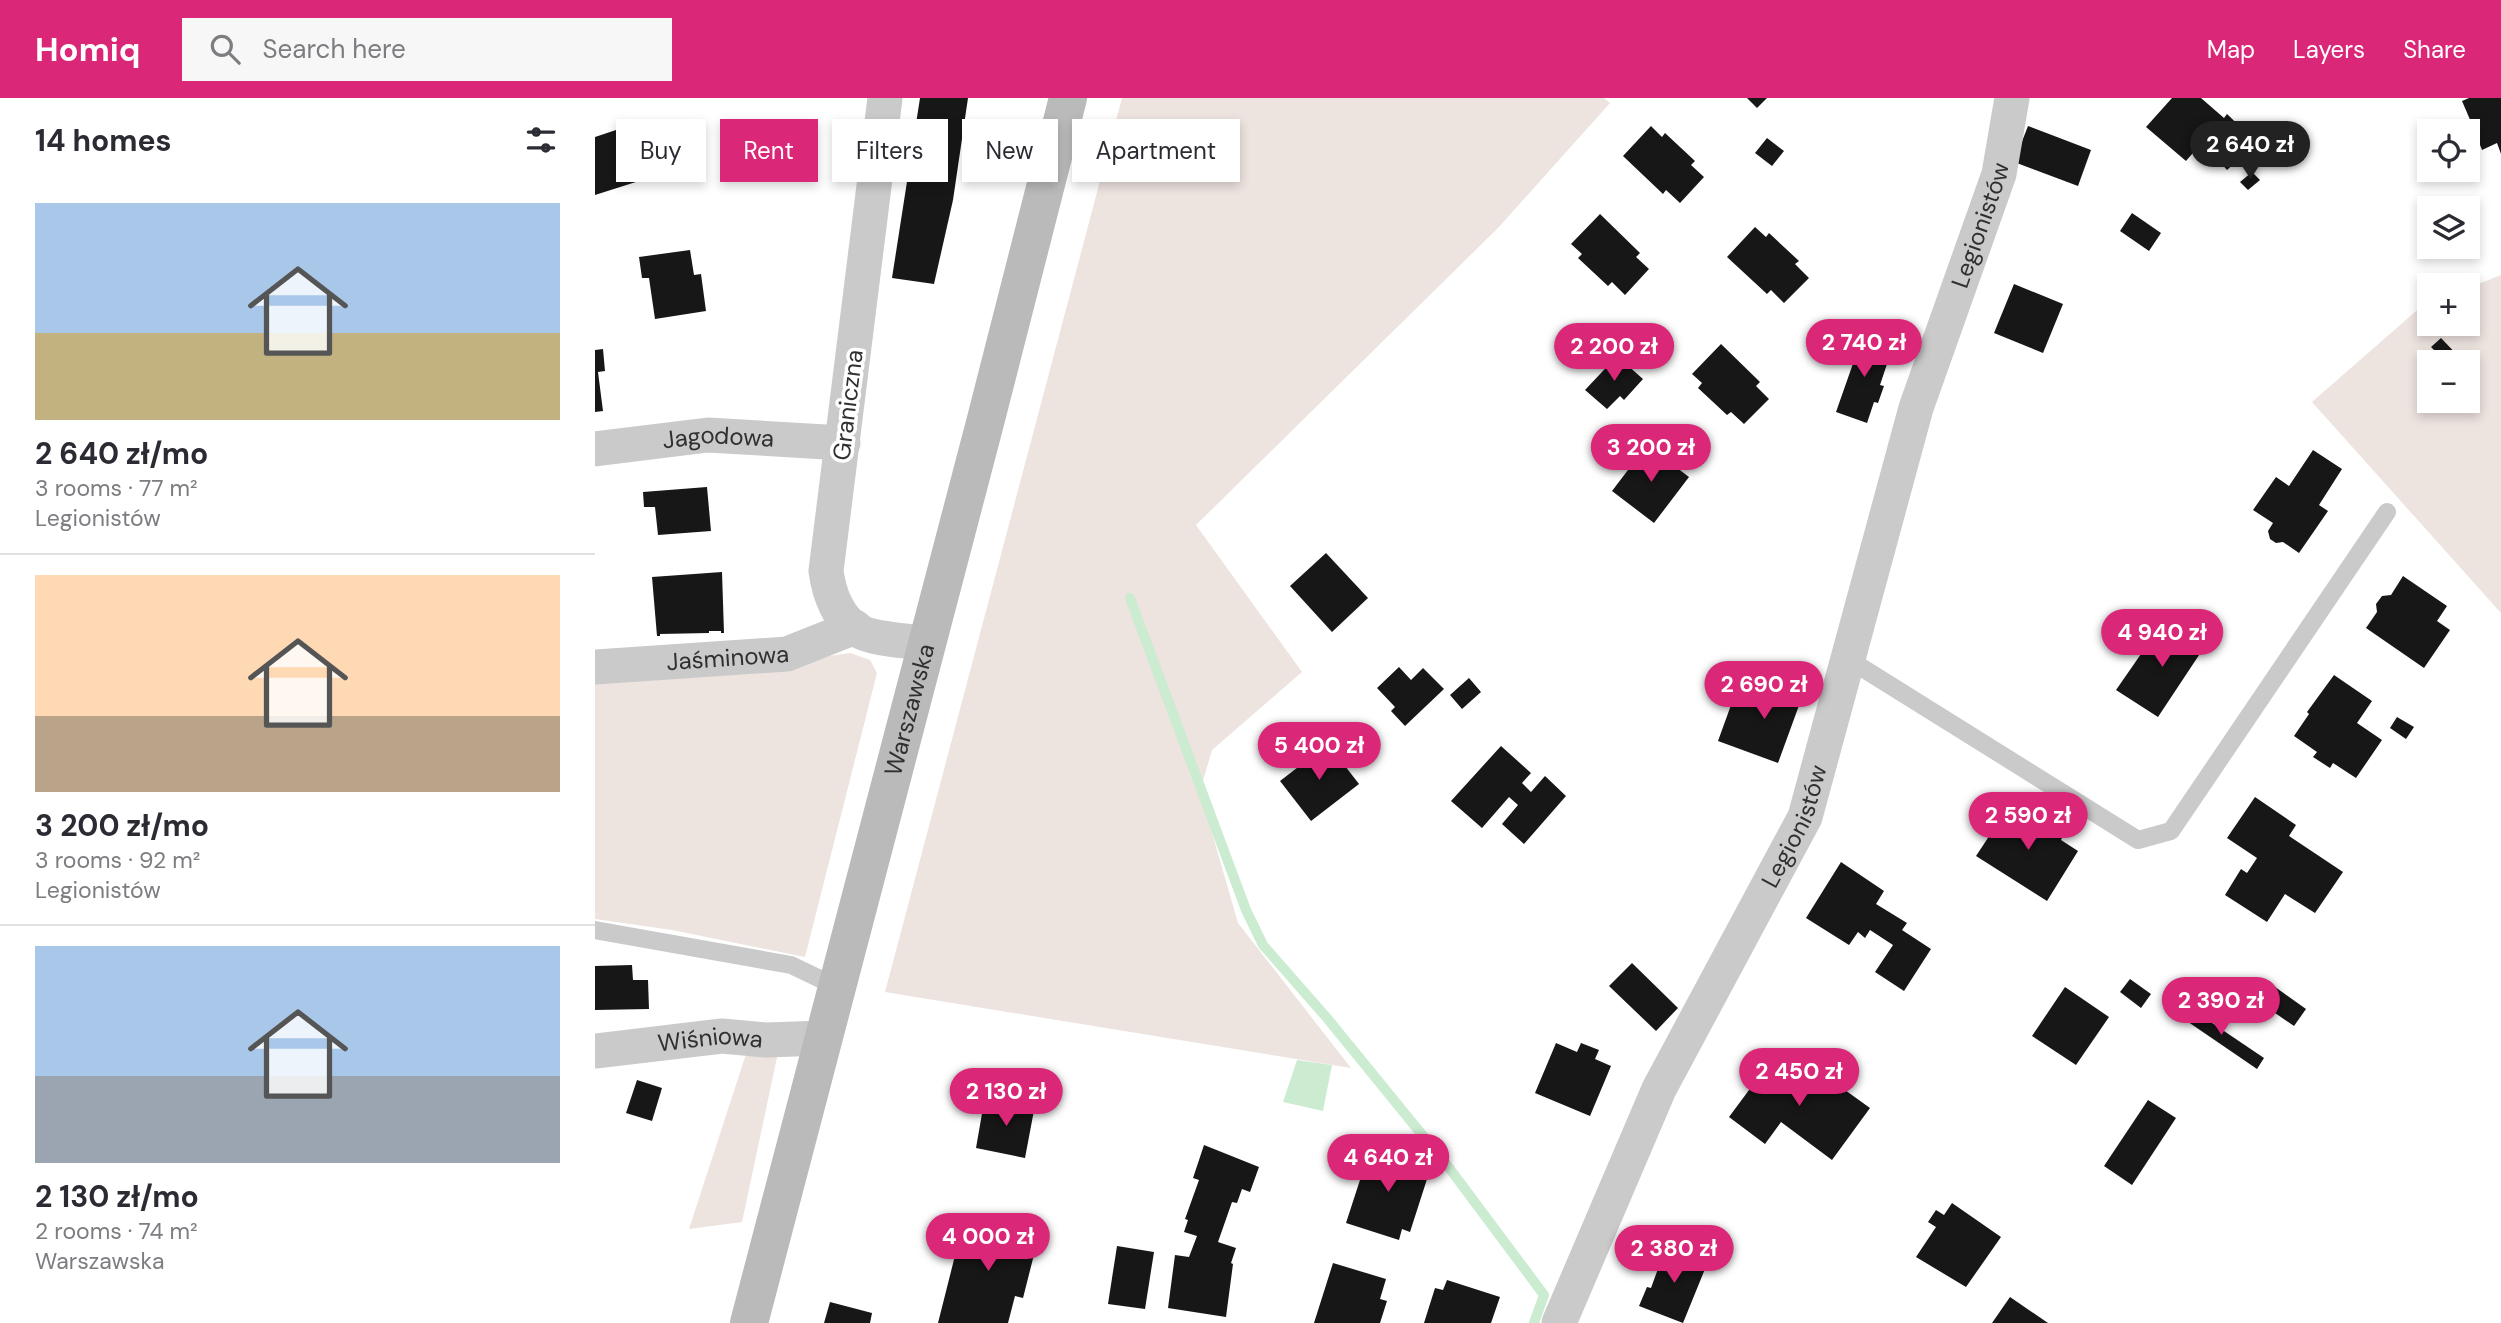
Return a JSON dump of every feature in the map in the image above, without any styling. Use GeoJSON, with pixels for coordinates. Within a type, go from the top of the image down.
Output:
{"type":"FeatureCollection","features":[{"type":"Feature","properties":{"kind":"main road","name":"Warszawska"},"geometry":{"type":"LineString","coordinates":[[748,1323],[1068,98]]}},
{"type":"Feature","properties":{"kind":"street","name":"Graniczna"},"geometry":{"type":"LineString","coordinates":[[855,627],[835,604],[828,589],[826,571],[885,98]]}},
{"type":"Feature","properties":{"kind":"street","name":"Legionistów"},"geometry":{"type":"LineString","coordinates":[[1559,1323],[1659,1089],[1805,817],[1916,408],[1999,174],[2012,98]]}},
{"type":"Feature","properties":{"kind":"street","name":"Jagodowa"},"geometry":{"type":"LineString","coordinates":[[595,449],[708,435],[843,443]]}},
{"type":"Feature","properties":{"kind":"street"},"geometry":{"type":"LineString","coordinates":[[855,627],[861,633],[927,644]]}},
{"type":"Feature","properties":{"kind":"street","name":"Jaśminowa"},"geometry":{"type":"LineString","coordinates":[[595,667],[787,654],[855,627]]}},
{"type":"Feature","properties":{"kind":"street","name":"Wiśniowa"},"geometry":{"type":"LineString","coordinates":[[595,1051],[722,1035],[766,1040],[824,1038]]}},
{"type":"Feature","properties":{"kind":"lane"},"geometry":{"type":"LineString","coordinates":[[1848,659],[2138,839],[2171,831],[2387,512]]}},
{"type":"Feature","properties":{"kind":"lane"},"geometry":{"type":"LineString","coordinates":[[595,930],[791,965],[837,987]]}},
{"type":"Feature","properties":{"kind":"shaded area"},"geometry":{"type":"Polygon","coordinates":[[[1122,98],[1604,98],[1610,103],[1498,228],[1196,525],[1302,672],[1212,750],[1200,791],[1238,923],[1351,1068],[885,992],[1100,182],[1240,182],[1240,119],[1116,119],[1122,98]]]}},
{"type":"Feature","properties":{"kind":"shaded area"},"geometry":{"type":"Polygon","coordinates":[[[2501,275],[2501,613],[2312,402],[2417,310],[2417,336],[2480,336],[2480,283],[2501,275]]]}},
{"type":"Feature","properties":{"kind":"shaded area"},"geometry":{"type":"Polygon","coordinates":[[[850,653],[870,660],[877,673],[805,957],[672,930],[595,919],[595,677],[787,662],[850,653]]]}},
{"type":"Feature","properties":{"kind":"shaded area"},"geometry":{"type":"Polygon","coordinates":[[[748,1048],[779,1048],[742,1222],[689,1229],[748,1048]]]}},
{"type":"Feature","properties":{"kind":"shaded area"},"geometry":{"type":"Polygon","coordinates":[[[1297,1060],[1332,1065],[1323,1111],[1283,1102],[1297,1060]]]}},
{"type":"Feature","properties":{"kind":"building"},"geometry":{"type":"Polygon","coordinates":[[[920,98],[968,98],[965,119],[962,119],[962,139],[953,200],[934,284],[892,278],[907,182],[948,182],[948,119],[917,119],[920,98]]]}},
{"type":"Feature","properties":{"kind":"building"},"geometry":{"type":"Polygon","coordinates":[[[1747,98],[1767,98],[1757,108],[1747,98]]]}},
{"type":"Feature","properties":{"kind":"building"},"geometry":{"type":"Polygon","coordinates":[[[2172,98],[2201,98],[2224,118],[2227,114],[2256,142],[2227,170],[2214,155],[2216,151],[2204,140],[2186,161],[2146,127],[2172,98]]]}},
{"type":"Feature","properties":{"kind":"building"},"geometry":{"type":"Polygon","coordinates":[[[2469,98],[2501,98],[2501,154],[2497,143],[2482,150],[2480,119],[2470,119],[2462,101],[2469,98]]]}},
{"type":"Feature","properties":{"kind":"building"},"geometry":{"type":"Polygon","coordinates":[[[1651,126],[1662,137],[1665,133],[1695,161],[1691,165],[1704,177],[1680,203],[1666,190],[1663,194],[1623,156],[1651,126]]]}},
{"type":"Feature","properties":{"kind":"building"},"geometry":{"type":"Polygon","coordinates":[[[2028,126],[2091,150],[2078,186],[2014,162],[2028,126]]]}},
{"type":"Feature","properties":{"kind":"building"},"geometry":{"type":"Polygon","coordinates":[[[616,130],[616,182],[636,182],[595,195],[595,137],[616,130]]]}},
{"type":"Feature","properties":{"kind":"building"},"geometry":{"type":"Polygon","coordinates":[[[1767,138],[1784,151],[1772,166],[1755,153],[1767,138]]]}},
{"type":"Feature","properties":{"kind":"building"},"geometry":{"type":"Polygon","coordinates":[[[2252,172],[2260,180],[2248,190],[2240,182],[2252,172]]]}},
{"type":"Feature","properties":{"kind":"building"},"geometry":{"type":"Polygon","coordinates":[[[2132,213],[2161,233],[2149,251],[2120,231],[2132,213]]]}},
{"type":"Feature","properties":{"kind":"building"},"geometry":{"type":"Polygon","coordinates":[[[1600,214],[1640,253],[1636,257],[1649,269],[1625,295],[1612,282],[1608,286],[1578,258],[1582,254],[1571,244],[1600,214]]]}},
{"type":"Feature","properties":{"kind":"building"},"geometry":{"type":"Polygon","coordinates":[[[1755,227],[1766,237],[1769,233],[1799,261],[1795,264],[1809,278],[1784,303],[1771,290],[1767,294],[1727,257],[1755,227]]]}},
{"type":"Feature","properties":{"kind":"building"},"geometry":{"type":"Polygon","coordinates":[[[690,250],[694,275],[701,274],[706,311],[655,319],[649,278],[642,278],[639,257],[690,250]]]}},
{"type":"Feature","properties":{"kind":"building"},"geometry":{"type":"Polygon","coordinates":[[[2014,284],[2063,304],[2043,353],[1994,333],[2014,284]]]}},
{"type":"Feature","properties":{"kind":"building"},"geometry":{"type":"Polygon","coordinates":[[[1860,335],[1890,345],[1880,385],[1884,386],[1878,403],[1874,402],[1867,423],[1836,412],[1856,355],[1852,354],[1860,335]]]}},
{"type":"Feature","properties":{"kind":"building"},"geometry":{"type":"Polygon","coordinates":[[[2441,338],[2452,350],[2434,350],[2431,347],[2441,338]]]}},
{"type":"Feature","properties":{"kind":"building"},"geometry":{"type":"Polygon","coordinates":[[[1721,344],[1760,382],[1756,386],[1769,399],[1744,424],[1731,412],[1727,415],[1698,388],[1702,383],[1692,374],[1721,344]]]}},
{"type":"Feature","properties":{"kind":"building"},"geometry":{"type":"Polygon","coordinates":[[[603,349],[605,371],[598,372],[603,411],[595,412],[595,350],[603,349]]]}},
{"type":"Feature","properties":{"kind":"building"},"geometry":{"type":"Polygon","coordinates":[[[1617,356],[1643,379],[1624,400],[1620,396],[1607,409],[1585,390],[1617,356]]]}},
{"type":"Feature","properties":{"kind":"building"},"geometry":{"type":"Polygon","coordinates":[[[1647,445],[1689,477],[1654,523],[1612,491],[1647,445]]]}},
{"type":"Feature","properties":{"kind":"building"},"geometry":{"type":"Polygon","coordinates":[[[2313,450],[2342,469],[2319,505],[2328,511],[2299,553],[2283,542],[2276,543],[2270,539],[2268,531],[2273,523],[2253,510],[2276,477],[2289,486],[2313,450]]]}},
{"type":"Feature","properties":{"kind":"building"},"geometry":{"type":"Polygon","coordinates":[[[707,487],[711,531],[658,535],[655,507],[644,507],[643,492],[707,487]]]}},
{"type":"Feature","properties":{"kind":"building"},"geometry":{"type":"Polygon","coordinates":[[[1326,553],[1368,598],[1332,632],[1290,586],[1326,553]]]}},
{"type":"Feature","properties":{"kind":"building"},"geometry":{"type":"Polygon","coordinates":[[[722,572],[724,633],[709,631],[657,636],[652,577],[722,572]]]}},
{"type":"Feature","properties":{"kind":"building"},"geometry":{"type":"Polygon","coordinates":[[[2403,576],[2447,606],[2437,621],[2450,630],[2424,668],[2366,628],[2377,612],[2376,604],[2382,596],[2391,595],[2403,576]]]}},
{"type":"Feature","properties":{"kind":"building"},"geometry":{"type":"Polygon","coordinates":[[[2173,621],[2207,643],[2158,717],[2116,690],[2150,641],[2157,645],[2173,621]]]}},
{"type":"Feature","properties":{"kind":"building"},"geometry":{"type":"Polygon","coordinates":[[[1399,667],[1411,680],[1423,668],[1444,689],[1405,726],[1391,711],[1395,707],[1377,688],[1399,667]]]}},
{"type":"Feature","properties":{"kind":"building"},"geometry":{"type":"Polygon","coordinates":[[[2334,675],[2372,701],[2357,723],[2382,740],[2356,778],[2333,763],[2330,768],[2313,757],[2317,752],[2294,736],[2309,714],[2307,712],[2334,675]]]}},
{"type":"Feature","properties":{"kind":"building"},"geometry":{"type":"Polygon","coordinates":[[[1469,678],[1481,692],[1462,709],[1450,695],[1469,678]]]}},
{"type":"Feature","properties":{"kind":"building"},"geometry":{"type":"Polygon","coordinates":[[[1779,679],[1812,690],[1807,703],[1801,700],[1778,763],[1718,741],[1735,694],[1769,706],[1779,679]]]}},
{"type":"Feature","properties":{"kind":"building"},"geometry":{"type":"Polygon","coordinates":[[[2397,717],[2414,727],[2406,739],[2390,728],[2397,717]]]}},
{"type":"Feature","properties":{"kind":"building"},"geometry":{"type":"Polygon","coordinates":[[[1328,744],[1359,784],[1311,821],[1280,781],[1328,744]]]}},
{"type":"Feature","properties":{"kind":"building"},"geometry":{"type":"Polygon","coordinates":[[[1501,746],[1531,773],[1522,783],[1531,792],[1545,776],[1566,796],[1524,844],[1502,824],[1518,805],[1509,797],[1482,828],[1451,801],[1501,746]]]}},
{"type":"Feature","properties":{"kind":"building"},"geometry":{"type":"Polygon","coordinates":[[[2255,797],[2296,825],[2289,836],[2343,872],[2315,913],[2285,894],[2267,922],[2225,895],[2241,869],[2247,873],[2257,858],[2227,838],[2255,797]]]}},
{"type":"Feature","properties":{"kind":"building"},"geometry":{"type":"Polygon","coordinates":[[[2009,806],[2026,817],[2029,812],[2046,822],[2047,820],[2048,824],[2064,834],[2061,840],[2078,851],[2047,901],[1976,856],[2009,806]]]}},
{"type":"Feature","properties":{"kind":"building"},"geometry":{"type":"Polygon","coordinates":[[[1841,862],[1884,891],[1876,904],[1907,923],[1902,930],[1931,949],[1904,991],[1875,972],[1893,945],[1870,930],[1865,938],[1858,932],[1849,945],[1806,918],[1841,862]]]}},
{"type":"Feature","properties":{"kind":"building"},"geometry":{"type":"Polygon","coordinates":[[[1632,963],[1678,1008],[1656,1031],[1609,986],[1632,963]]]}},
{"type":"Feature","properties":{"kind":"building"},"geometry":{"type":"Polygon","coordinates":[[[632,965],[633,980],[648,980],[649,1009],[595,1010],[595,966],[632,965]]]}},
{"type":"Feature","properties":{"kind":"building"},"geometry":{"type":"Polygon","coordinates":[[[2130,979],[2151,994],[2141,1008],[2120,992],[2130,979]]]}},
{"type":"Feature","properties":{"kind":"building"},"geometry":{"type":"Polygon","coordinates":[[[2271,984],[2306,1009],[2294,1026],[2259,1002],[2271,984]]]}},
{"type":"Feature","properties":{"kind":"building"},"geometry":{"type":"Polygon","coordinates":[[[2065,987],[2109,1017],[2076,1065],[2032,1036],[2065,987]]]}},
{"type":"Feature","properties":{"kind":"building"},"geometry":{"type":"Polygon","coordinates":[[[2184,1004],[2264,1058],[2257,1069],[2178,1015],[2184,1004]]]}},
{"type":"Feature","properties":{"kind":"building"},"geometry":{"type":"Polygon","coordinates":[[[1556,1043],[1577,1052],[1581,1043],[1599,1050],[1595,1059],[1611,1066],[1590,1116],[1535,1093],[1556,1043]]]}},
{"type":"Feature","properties":{"kind":"building"},"geometry":{"type":"Polygon","coordinates":[[[1778,1051],[1832,1092],[1838,1085],[1870,1108],[1832,1160],[1781,1122],[1765,1144],[1729,1117],[1778,1051]]]}},
{"type":"Feature","properties":{"kind":"building"},"geometry":{"type":"Polygon","coordinates":[[[637,1080],[662,1088],[652,1121],[626,1113],[637,1080]]]}},
{"type":"Feature","properties":{"kind":"building"},"geometry":{"type":"Polygon","coordinates":[[[1005,1100],[1035,1105],[1025,1158],[976,1148],[984,1102],[1004,1106],[1005,1100]]]}},
{"type":"Feature","properties":{"kind":"building"},"geometry":{"type":"Polygon","coordinates":[[[2148,1100],[2176,1118],[2132,1185],[2104,1166],[2148,1100]]]}},
{"type":"Feature","properties":{"kind":"building"},"geometry":{"type":"Polygon","coordinates":[[[1204,1145],[1259,1167],[1250,1192],[1242,1189],[1237,1203],[1232,1202],[1218,1242],[1236,1248],[1231,1263],[1226,1317],[1168,1308],[1175,1255],[1189,1257],[1197,1236],[1184,1232],[1188,1220],[1185,1219],[1199,1180],[1193,1178],[1204,1145]]]}},
{"type":"Feature","properties":{"kind":"building"},"geometry":{"type":"Polygon","coordinates":[[[1371,1146],[1423,1164],[1420,1174],[1428,1176],[1410,1232],[1402,1229],[1399,1240],[1346,1223],[1371,1146]]]}},
{"type":"Feature","properties":{"kind":"building"},"geometry":{"type":"Polygon","coordinates":[[[1952,1203],[2001,1237],[1966,1287],[1916,1257],[1936,1227],[1928,1222],[1936,1210],[1944,1215],[1952,1203]]]}},
{"type":"Feature","properties":{"kind":"building"},"geometry":{"type":"Polygon","coordinates":[[[965,1216],[1039,1235],[1023,1298],[1015,1296],[1008,1323],[938,1323],[965,1216]]]}},
{"type":"Feature","properties":{"kind":"building"},"geometry":{"type":"Polygon","coordinates":[[[1117,1246],[1154,1252],[1145,1309],[1108,1304],[1117,1246]]]}},
{"type":"Feature","properties":{"kind":"building"},"geometry":{"type":"Polygon","coordinates":[[[1663,1246],[1707,1264],[1683,1323],[1639,1306],[1647,1287],[1651,1288],[1659,1266],[1655,1265],[1663,1246]]]}},
{"type":"Feature","properties":{"kind":"building"},"geometry":{"type":"Polygon","coordinates":[[[1333,1263],[1386,1279],[1380,1299],[1387,1301],[1380,1323],[1314,1323],[1333,1263]]]}},
{"type":"Feature","properties":{"kind":"building"},"geometry":{"type":"Polygon","coordinates":[[[1447,1280],[1500,1297],[1491,1323],[1424,1323],[1435,1288],[1443,1290],[1447,1280]]]}},
{"type":"Feature","properties":{"kind":"building"},"geometry":{"type":"Polygon","coordinates":[[[2010,1297],[2048,1323],[1992,1323],[2010,1297]]]}},
{"type":"Feature","properties":{"kind":"building"},"geometry":{"type":"Polygon","coordinates":[[[830,1302],[872,1313],[870,1323],[824,1323],[830,1302]]]}},
{"type":"Feature","properties":{"kind":"waterway"},"geometry":{"type":"LineString","coordinates":[[1130,598],[1246,910],[1263,945],[1327,1018],[1450,1169],[1544,1295],[1534,1323]]}}]}
